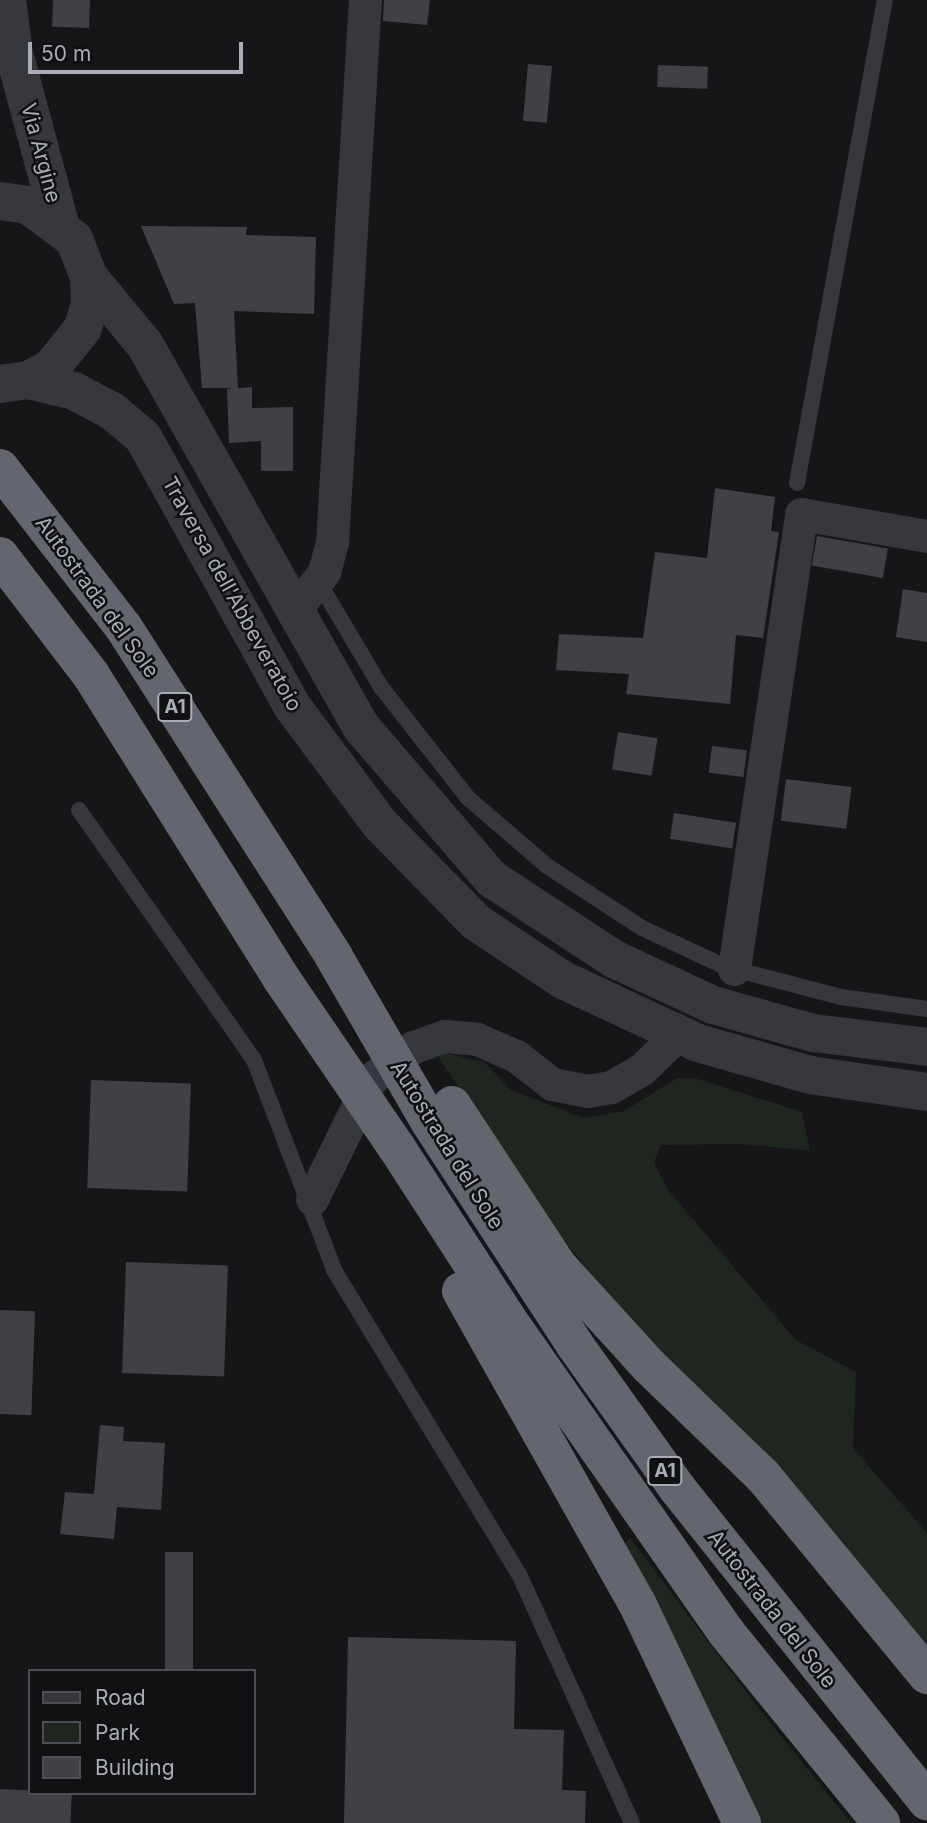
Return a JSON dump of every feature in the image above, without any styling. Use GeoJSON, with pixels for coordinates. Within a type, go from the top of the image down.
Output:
{"type":"FeatureCollection","features":[{"type":"Feature","properties":{"kind":"highway","name":"Autostrada del Sole"},"geometry":{"type":"LineString","coordinates":[[0,468],[124,628],[334,957],[441,1113],[575,1345],[677,1488],[927,1801]]}},
{"type":"Feature","properties":{"kind":"highway","name":"A1"},"geometry":{"type":"LineString","coordinates":[[0,556],[92,675],[387,1154]]}},
{"type":"Feature","properties":{"kind":"highway"},"geometry":{"type":"LineString","coordinates":[[441,1113],[558,1266],[649,1366],[763,1476],[927,1675]]}},
{"type":"Feature","properties":{"kind":"highway","name":"Autostrada del Sole"},"geometry":{"type":"LineString","coordinates":[[387,1154],[507,1318],[726,1632],[881,1823]]}},
{"type":"Feature","properties":{"kind":"highway"},"geometry":{"type":"LineString","coordinates":[[387,1154],[637,1603],[742,1823]]}},
{"type":"Feature","properties":{"kind":"street","name":"Via Argine"},"geometry":{"type":"LineString","coordinates":[[7,0],[14,53],[60,223]]}},
{"type":"Feature","properties":{"kind":"street"},"geometry":{"type":"LineString","coordinates":[[307,596],[332,542],[365,0]]}},
{"type":"Feature","properties":{"kind":"street"},"geometry":{"type":"LineString","coordinates":[[0,201],[29,205],[60,223],[74,239],[89,276],[145,345],[307,596],[362,728],[492,879],[614,959],[713,1005],[813,1033],[927,1047]]}},
{"type":"Feature","properties":{"kind":"street"},"geometry":{"type":"LineString","coordinates":[[9,385],[51,368],[83,328],[89,276]]}},
{"type":"Feature","properties":{"kind":"street","name":"Traversa dell'Abbeveratoio"},"geometry":{"type":"LineString","coordinates":[[9,385],[74,391],[112,411],[143,437],[292,706],[380,824],[476,922],[563,980],[678,1034],[810,1075],[927,1092]]}},
{"type":"Feature","properties":{"kind":"street"},"geometry":{"type":"LineString","coordinates":[[734,969],[801,514],[927,536]]}},
{"type":"Feature","properties":{"kind":"street"},"geometry":{"type":"LineString","coordinates":[[312,1199],[370,1079],[413,1047],[445,1036],[477,1039],[516,1056],[552,1084],[588,1091],[611,1087],[642,1069],[678,1034]]}},
{"type":"Feature","properties":{"kind":"lane"},"geometry":{"type":"LineString","coordinates":[[797,483],[885,0]]}},
{"type":"Feature","properties":{"kind":"lane"},"geometry":{"type":"LineString","coordinates":[[307,596],[468,798],[547,866],[642,928],[734,969],[841,998],[927,1009]]}},
{"type":"Feature","properties":{"kind":"lane"},"geometry":{"type":"LineString","coordinates":[[79,810],[254,1060],[312,1199],[334,1270],[519,1574],[632,1823]]}},
{"type":"Feature","properties":{"kind":"green space"},"geometry":{"type":"Polygon","coordinates":[[[445,1053],[484,1062],[511,1090],[584,1118],[624,1111],[677,1078],[698,1079],[802,1112],[810,1151],[742,1144],[661,1145],[654,1163],[668,1190],[796,1340],[856,1372],[853,1448],[927,1533],[927,1661],[678,1381],[560,1235],[438,1057],[445,1053]]]}},
{"type":"Feature","properties":{"kind":"green space"},"geometry":{"type":"Polygon","coordinates":[[[630,1538],[756,1705],[851,1823],[759,1823],[623,1546],[630,1538]]]}},
{"type":"Feature","properties":{"kind":"building"},"geometry":{"type":"Polygon","coordinates":[[[53,0],[90,0],[89,28],[52,27],[53,0]]]}},
{"type":"Feature","properties":{"kind":"building"},"geometry":{"type":"Polygon","coordinates":[[[384,0],[430,0],[427,25],[383,21],[384,0]]]}},
{"type":"Feature","properties":{"kind":"building"},"geometry":{"type":"Polygon","coordinates":[[[528,64],[552,66],[547,123],[523,121],[528,64]]]}},
{"type":"Feature","properties":{"kind":"building"},"geometry":{"type":"Polygon","coordinates":[[[658,65],[708,67],[707,89],[657,87],[658,65]]]}},
{"type":"Feature","properties":{"kind":"building"},"geometry":{"type":"Polygon","coordinates":[[[141,226],[247,227],[246,235],[316,237],[314,314],[234,311],[238,388],[252,387],[252,408],[293,407],[293,471],[261,471],[261,441],[229,443],[227,389],[233,388],[202,388],[195,303],[174,304],[141,226]]]}},
{"type":"Feature","properties":{"kind":"building"},"geometry":{"type":"Polygon","coordinates":[[[715,488],[775,497],[771,531],[779,532],[763,638],[736,635],[730,704],[626,694],[629,674],[556,670],[559,634],[643,638],[655,552],[707,558],[715,488]]]}},
{"type":"Feature","properties":{"kind":"building"},"geometry":{"type":"Polygon","coordinates":[[[817,536],[888,549],[883,578],[812,566],[817,536]]]}},
{"type":"Feature","properties":{"kind":"building"},"geometry":{"type":"Polygon","coordinates":[[[903,589],[927,593],[927,642],[896,637],[903,589]]]}},
{"type":"Feature","properties":{"kind":"building"},"geometry":{"type":"Polygon","coordinates":[[[618,732],[658,738],[652,776],[612,770],[618,732]]]}},
{"type":"Feature","properties":{"kind":"building"},"geometry":{"type":"Polygon","coordinates":[[[712,746],[747,750],[743,777],[709,773],[712,746]]]}},
{"type":"Feature","properties":{"kind":"building"},"geometry":{"type":"Polygon","coordinates":[[[786,779],[852,787],[846,829],[781,821],[786,779]]]}},
{"type":"Feature","properties":{"kind":"building"},"geometry":{"type":"Polygon","coordinates":[[[674,813],[736,823],[732,849],[670,839],[674,813]]]}},
{"type":"Feature","properties":{"kind":"building"},"geometry":{"type":"Polygon","coordinates":[[[91,1080],[191,1083],[187,1191],[87,1188],[91,1080]]]}},
{"type":"Feature","properties":{"kind":"building"},"geometry":{"type":"Polygon","coordinates":[[[126,1262],[228,1266],[224,1376],[122,1373],[126,1262]]]}},
{"type":"Feature","properties":{"kind":"building"},"geometry":{"type":"Polygon","coordinates":[[[0,1310],[35,1311],[31,1415],[0,1414],[0,1310]]]}},
{"type":"Feature","properties":{"kind":"building"},"geometry":{"type":"Polygon","coordinates":[[[100,1425],[124,1427],[123,1441],[165,1443],[161,1510],[117,1507],[114,1539],[60,1534],[65,1492],[94,1494],[100,1425]]]}},
{"type":"Feature","properties":{"kind":"building"},"geometry":{"type":"Polygon","coordinates":[[[165,1552],[193,1552],[193,1669],[165,1669],[165,1552]]]}},
{"type":"Feature","properties":{"kind":"building"},"geometry":{"type":"Polygon","coordinates":[[[348,1637],[516,1641],[514,1729],[564,1730],[562,1790],[586,1791],[585,1823],[344,1823],[348,1637]]]}},
{"type":"Feature","properties":{"kind":"building"},"geometry":{"type":"Polygon","coordinates":[[[0,1789],[28,1790],[28,1795],[72,1795],[70,1823],[0,1823],[0,1789]]]}}]}
